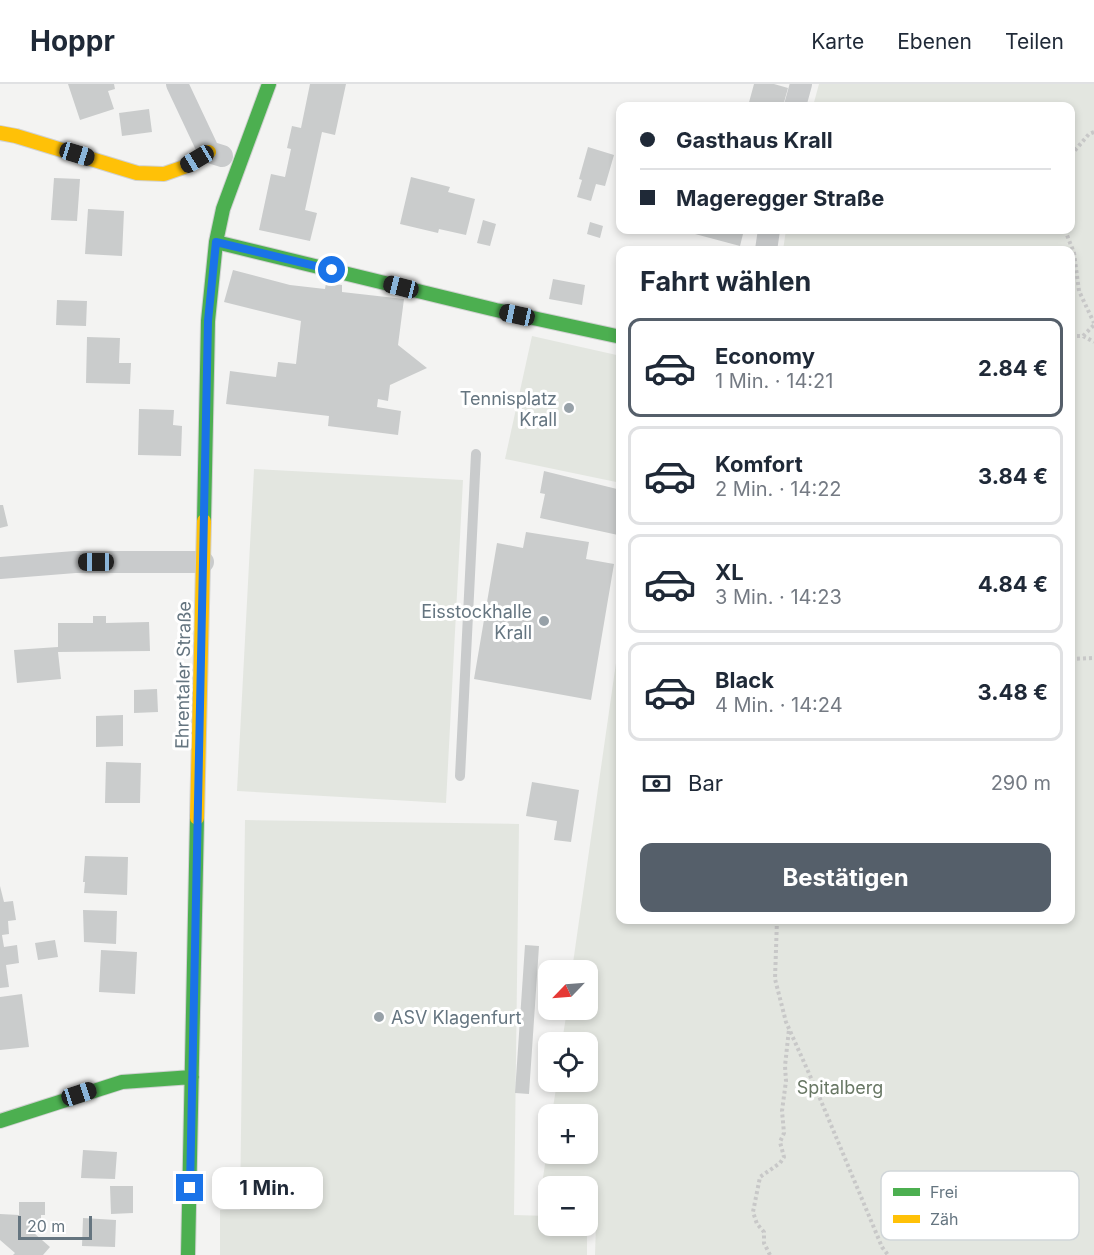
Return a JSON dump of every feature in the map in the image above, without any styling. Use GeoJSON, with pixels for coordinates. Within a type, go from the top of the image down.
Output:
{"type":"FeatureCollection","features":[{"type":"Feature","properties":{"kind":"street"},"geometry":{"type":"LineString","coordinates":[[177,84],[209,152],[241,162]]}},
{"type":"Feature","properties":{"kind":"street","name":"Ehrentaler Straße"},"geometry":{"type":"LineString","coordinates":[[188,1255],[208,321],[216,242],[223,209],[269,84]]}},
{"type":"Feature","properties":{"kind":"street"},"geometry":{"type":"LineString","coordinates":[[796,102],[801,84]]}},
{"type":"Feature","properties":{"kind":"street"},"geometry":{"type":"LineString","coordinates":[[0,133],[137,173],[164,174],[184,167],[209,152]]}},
{"type":"Feature","properties":{"kind":"street"},"geometry":{"type":"LineString","coordinates":[[216,242],[496,310],[616,336]]}},
{"type":"Feature","properties":{"kind":"street"},"geometry":{"type":"LineString","coordinates":[[0,568],[75,562],[203,562]]}},
{"type":"Feature","properties":{"kind":"street"},"geometry":{"type":"LineString","coordinates":[[0,1121],[122,1082],[192,1077]]}},
{"type":"Feature","properties":{"kind":"lane"},"geometry":{"type":"LineString","coordinates":[[460,776],[476,454]]}},
{"type":"Feature","properties":{"kind":"path"},"geometry":{"type":"LineString","coordinates":[[1075,150],[1089,134],[1094,132]]}},
{"type":"Feature","properties":{"kind":"path"},"geometry":{"type":"LineString","coordinates":[[1075,261],[1079,291],[1094,324],[1083,336]]}},
{"type":"Feature","properties":{"kind":"path"},"geometry":{"type":"LineString","coordinates":[[1075,336],[1083,336],[1094,342]]}},
{"type":"Feature","properties":{"kind":"path"},"geometry":{"type":"LineString","coordinates":[[1075,659],[1094,658]]}},
{"type":"Feature","properties":{"kind":"path"},"geometry":{"type":"LineString","coordinates":[[777,924],[775,979],[789,1028],[882,1247],[888,1255]]}},
{"type":"Feature","properties":{"kind":"path"},"geometry":{"type":"LineString","coordinates":[[770,1255],[764,1243],[764,1232],[757,1224],[753,1212],[760,1177],[780,1163],[784,1157],[780,1142],[784,1132],[782,1111],[789,1028]]}},
{"type":"Feature","properties":{"kind":"green space","name":"Spitalberg"},"geometry":{"type":"Polygon","coordinates":[[[819,84],[1094,84],[1094,1255],[595,1255],[596,1236],[598,1236],[598,1176],[543,1176],[545,1164],[598,1164],[598,1104],[554,1104],[555,1092],[598,1092],[598,1032],[564,1032],[565,1020],[598,1020],[598,960],[573,960],[616,663],[616,924],[1075,924],[1075,246],[784,246],[785,234],[1075,234],[1075,102],[814,102],[819,84]]]}},
{"type":"Feature","properties":{"kind":"green space","name":"Tennisplatz Krall"},"geometry":{"type":"Polygon","coordinates":[[[532,336],[616,355],[616,482],[505,459],[532,336]]]}},
{"type":"Feature","properties":{"kind":"green space"},"geometry":{"type":"Polygon","coordinates":[[[254,469],[463,480],[446,803],[237,791],[254,469]]]}},
{"type":"Feature","properties":{"kind":"green space","name":"ASV Klagenfurt"},"geometry":{"type":"Polygon","coordinates":[[[245,820],[519,824],[514,1215],[538,1216],[538,1236],[587,1236],[587,1255],[220,1255],[220,1210],[240,1210],[245,820]]]}},
{"type":"Feature","properties":{"kind":"building"},"geometry":{"type":"Polygon","coordinates":[[[68,84],[114,84],[115,89],[108,91],[114,109],[80,120],[68,84]]]}},
{"type":"Feature","properties":{"kind":"building"},"geometry":{"type":"Polygon","coordinates":[[[310,84],[346,84],[335,135],[322,132],[305,210],[317,213],[310,241],[259,230],[271,174],[285,177],[291,149],[287,148],[292,126],[301,128],[310,84]]]}},
{"type":"Feature","properties":{"kind":"building"},"geometry":{"type":"Polygon","coordinates":[[[754,84],[774,84],[788,88],[784,102],[749,102],[754,84]]]}},
{"type":"Feature","properties":{"kind":"building"},"geometry":{"type":"Polygon","coordinates":[[[149,109],[152,132],[122,136],[119,113],[149,109]]]}},
{"type":"Feature","properties":{"kind":"building"},"geometry":{"type":"Polygon","coordinates":[[[588,147],[614,155],[605,186],[596,184],[591,201],[577,197],[582,180],[579,179],[588,147]]]}},
{"type":"Feature","properties":{"kind":"building"},"geometry":{"type":"Polygon","coordinates":[[[411,177],[450,187],[448,192],[475,199],[466,235],[439,229],[438,233],[400,224],[411,177]]]}},
{"type":"Feature","properties":{"kind":"building"},"geometry":{"type":"Polygon","coordinates":[[[54,178],[80,179],[77,221],[51,220],[54,178]]]}},
{"type":"Feature","properties":{"kind":"building"},"geometry":{"type":"Polygon","coordinates":[[[88,209],[124,211],[122,256],[85,254],[88,209]]]}},
{"type":"Feature","properties":{"kind":"building"},"geometry":{"type":"Polygon","coordinates":[[[483,220],[496,224],[490,246],[477,243],[483,220]]]}},
{"type":"Feature","properties":{"kind":"building"},"geometry":{"type":"Polygon","coordinates":[[[590,222],[603,226],[600,238],[587,234],[590,222]]]}},
{"type":"Feature","properties":{"kind":"building"},"geometry":{"type":"Polygon","coordinates":[[[695,234],[743,234],[740,246],[695,234]]]}},
{"type":"Feature","properties":{"kind":"building"},"geometry":{"type":"Polygon","coordinates":[[[233,270],[290,285],[325,289],[326,283],[342,285],[342,292],[404,299],[398,345],[427,368],[390,385],[388,401],[378,399],[377,407],[401,411],[398,435],[328,426],[329,416],[226,404],[230,371],[276,377],[278,362],[296,364],[301,321],[224,302],[233,270]]]}},
{"type":"Feature","properties":{"kind":"building"},"geometry":{"type":"Polygon","coordinates":[[[553,279],[585,285],[582,305],[549,299],[553,279]]]}},
{"type":"Feature","properties":{"kind":"building"},"geometry":{"type":"Polygon","coordinates":[[[57,300],[87,301],[86,326],[56,325],[57,300]]]}},
{"type":"Feature","properties":{"kind":"building"},"geometry":{"type":"Polygon","coordinates":[[[87,337],[120,338],[119,363],[131,363],[130,384],[86,383],[87,337]]]}},
{"type":"Feature","properties":{"kind":"building"},"geometry":{"type":"Polygon","coordinates":[[[139,409],[174,410],[173,425],[182,426],[181,456],[138,455],[139,409]]]}},
{"type":"Feature","properties":{"kind":"building"},"geometry":{"type":"Polygon","coordinates":[[[544,471],[616,489],[616,535],[540,518],[545,494],[540,493],[544,471]]]}},
{"type":"Feature","properties":{"kind":"building"},"geometry":{"type":"Polygon","coordinates":[[[0,505],[3,505],[8,526],[0,528],[0,505]]]}},
{"type":"Feature","properties":{"kind":"building","name":"Eisstockhalle Krall"},"geometry":{"type":"Polygon","coordinates":[[[526,532],[589,542],[586,559],[614,564],[591,700],[474,679],[497,543],[523,548],[526,532]]]}},
{"type":"Feature","properties":{"kind":"building"},"geometry":{"type":"Polygon","coordinates":[[[93,616],[106,616],[106,623],[149,622],[150,651],[58,652],[61,679],[17,683],[14,650],[58,647],[58,623],[93,623],[93,616]]]}},
{"type":"Feature","properties":{"kind":"building"},"geometry":{"type":"Polygon","coordinates":[[[157,689],[158,712],[134,713],[134,690],[157,689]]]}},
{"type":"Feature","properties":{"kind":"building"},"geometry":{"type":"Polygon","coordinates":[[[123,715],[123,746],[96,747],[96,716],[123,715]]]}},
{"type":"Feature","properties":{"kind":"building"},"geometry":{"type":"Polygon","coordinates":[[[106,762],[141,763],[140,803],[105,803],[106,762]]]}},
{"type":"Feature","properties":{"kind":"building"},"geometry":{"type":"Polygon","coordinates":[[[532,782],[579,790],[571,842],[554,840],[557,821],[526,816],[532,782]]]}},
{"type":"Feature","properties":{"kind":"building"},"geometry":{"type":"Polygon","coordinates":[[[85,856],[128,857],[127,895],[84,893],[85,856]]]}},
{"type":"Feature","properties":{"kind":"building"},"geometry":{"type":"Polygon","coordinates":[[[0,886],[4,902],[13,901],[16,920],[8,921],[9,934],[2,935],[4,947],[17,945],[19,963],[6,965],[9,987],[0,988],[0,886]]]}},
{"type":"Feature","properties":{"kind":"building"},"geometry":{"type":"Polygon","coordinates":[[[83,910],[117,911],[116,944],[84,942],[83,910]]]}},
{"type":"Feature","properties":{"kind":"building"},"geometry":{"type":"Polygon","coordinates":[[[55,940],[58,957],[38,960],[35,943],[55,940]]]}},
{"type":"Feature","properties":{"kind":"building"},"geometry":{"type":"Polygon","coordinates":[[[525,945],[539,946],[529,1094],[515,1093],[525,945]]]}},
{"type":"Feature","properties":{"kind":"building"},"geometry":{"type":"Polygon","coordinates":[[[101,950],[137,952],[135,994],[99,992],[101,950]]]}},
{"type":"Feature","properties":{"kind":"building"},"geometry":{"type":"Polygon","coordinates":[[[22,994],[29,1047],[0,1050],[0,997],[22,994]]]}},
{"type":"Feature","properties":{"kind":"building"},"geometry":{"type":"Polygon","coordinates":[[[83,1150],[117,1152],[115,1179],[81,1178],[83,1150]]]}},
{"type":"Feature","properties":{"kind":"building"},"geometry":{"type":"Polygon","coordinates":[[[110,1186],[133,1186],[133,1213],[111,1214],[110,1186]]]}},
{"type":"Feature","properties":{"kind":"building"},"geometry":{"type":"Polygon","coordinates":[[[19,1202],[45,1202],[45,1215],[41,1215],[41,1225],[34,1233],[50,1247],[43,1255],[13,1255],[15,1253],[0,1240],[0,1214],[19,1215],[19,1202]]]}},
{"type":"Feature","properties":{"kind":"building"},"geometry":{"type":"Polygon","coordinates":[[[83,1218],[116,1220],[115,1247],[82,1246],[83,1218]]]}},
{"type":"Feature","properties":{"kind":"traffic: fast"},"geometry":{"type":"LineString","coordinates":[[204,521],[208,321],[216,242],[223,209],[269,84]]}},
{"type":"Feature","properties":{"kind":"traffic: fast"},"geometry":{"type":"LineString","coordinates":[[216,242],[496,310],[616,336]]}},
{"type":"Feature","properties":{"kind":"traffic: fast"},"geometry":{"type":"LineString","coordinates":[[188,1255],[197,818]]}},
{"type":"Feature","properties":{"kind":"traffic: fast"},"geometry":{"type":"LineString","coordinates":[[0,1121],[122,1082],[192,1077]]}},
{"type":"Feature","properties":{"kind":"traffic: slow"},"geometry":{"type":"LineString","coordinates":[[0,133],[137,173],[164,174],[184,167],[209,152]]}},
{"type":"Feature","properties":{"kind":"traffic: slow"},"geometry":{"type":"LineString","coordinates":[[197,818],[204,521]]}},
{"type":"Feature","properties":{"kind":"place","name":"Tennisplatz Krall"},"geometry":{"type":"Point","coordinates":[569,408]}},
{"type":"Feature","properties":{"kind":"place","name":"Eisstockhalle Krall"},"geometry":{"type":"Point","coordinates":[544,621]}},
{"type":"Feature","properties":{"kind":"place","name":"ASV Klagenfurt"},"geometry":{"type":"Point","coordinates":[379,1017]}},
{"type":"Feature","properties":{"kind":"route"},"geometry":{"type":"LineString","coordinates":[[190,1188],[208,321],[216,242],[332,270]]}}]}
